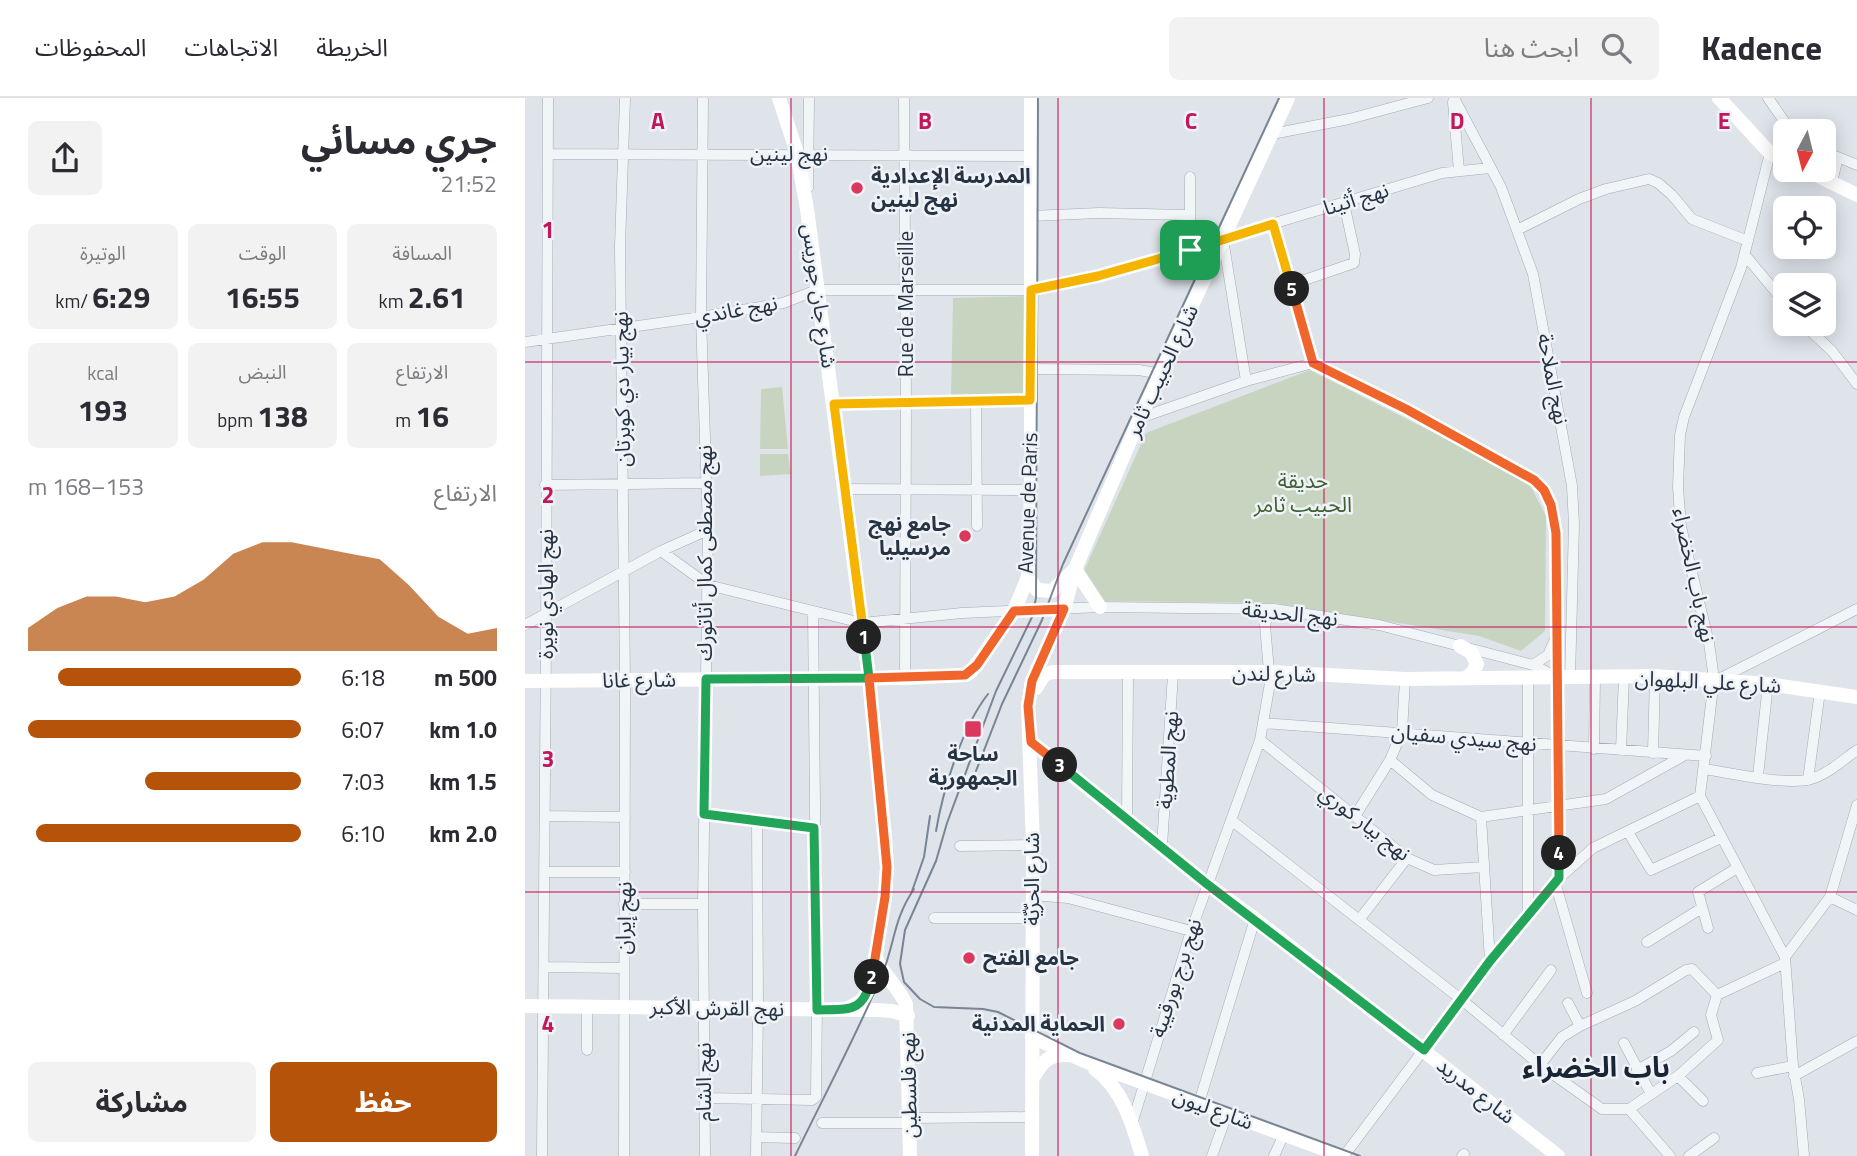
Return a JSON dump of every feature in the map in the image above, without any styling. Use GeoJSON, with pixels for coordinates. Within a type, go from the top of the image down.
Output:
{"type":"FeatureCollection","features":[{"type":"Feature","properties":{"kind":"main road","name":"شارع جان جوريس"},"geometry":{"type":"LineString","coordinates":[[779,98],[803,153],[817,289],[869,678],[887,867],[872,979],[866,998],[847,1009]]}},
{"type":"Feature","properties":{"kind":"main road","name":"Avenue de Paris"},"geometry":{"type":"LineString","coordinates":[[1014,611],[1028,577],[1031,490],[1031,98]]}},
{"type":"Feature","properties":{"kind":"main road","name":"شارع الحبيب ثامر"},"geometry":{"type":"LineString","coordinates":[[1064,609],[1075,569],[1140,418],[1288,98]]}},
{"type":"Feature","properties":{"kind":"main road"},"geometry":{"type":"LineString","coordinates":[[1719,98],[1773,154]]}},
{"type":"Feature","properties":{"kind":"main road"},"geometry":{"type":"LineString","coordinates":[[1832,182],[1857,195]]}},
{"type":"Feature","properties":{"kind":"main road"},"geometry":{"type":"LineString","coordinates":[[1028,577],[1037,590],[1052,591],[1075,569],[1100,607]]}},
{"type":"Feature","properties":{"kind":"main road","name":"شارع الحرّيّة"},"geometry":{"type":"LineString","coordinates":[[1032,1156],[1033,845],[1028,706],[1032,681],[1064,609]]}},
{"type":"Feature","properties":{"kind":"main road","name":"شارع غانا"},"geometry":{"type":"LineString","coordinates":[[525,681],[905,678],[965,675],[971,672],[1014,611]]}},
{"type":"Feature","properties":{"kind":"main road"},"geometry":{"type":"LineString","coordinates":[[1460,646],[1471,652],[1477,664],[1473,673],[1466,678]]}},
{"type":"Feature","properties":{"kind":"main road","name":"شارع لندن"},"geometry":{"type":"LineString","coordinates":[[1030,725],[1037,682],[1044,674],[1052,672],[1269,672],[1466,678],[1530,671],[1564,677]]}},
{"type":"Feature","properties":{"kind":"main road","name":"شارع علي البلهوان"},"geometry":{"type":"LineString","coordinates":[[1564,677],[1655,676],[1716,679],[1857,697]]}},
{"type":"Feature","properties":{"kind":"main road","name":"شارع مدريد"},"geometry":{"type":"LineString","coordinates":[[1031,742],[1207,884],[1558,1156]]}},
{"type":"Feature","properties":{"kind":"main road"},"geometry":{"type":"LineString","coordinates":[[875,956],[883,972],[902,994],[907,1015]]}},
{"type":"Feature","properties":{"kind":"main road","name":"نهج القرش الأكبر"},"geometry":{"type":"LineString","coordinates":[[525,1006],[847,1009],[893,1011],[907,1015]]}},
{"type":"Feature","properties":{"kind":"main road","name":"نهج فلسطين"},"geometry":{"type":"LineString","coordinates":[[907,1015],[910,1156]]}},
{"type":"Feature","properties":{"kind":"main road"},"geometry":{"type":"LineString","coordinates":[[1032,1037],[1077,1058],[1108,1081],[1122,1101],[1142,1156]]}},
{"type":"Feature","properties":{"kind":"main road"},"geometry":{"type":"LineString","coordinates":[[1032,1079],[1041,1063],[1048,1057],[1077,1058]]}},
{"type":"Feature","properties":{"kind":"main road","name":"شارع ليون"},"geometry":{"type":"LineString","coordinates":[[1077,1058],[1343,1156]]}},
{"type":"Feature","properties":{"kind":"street","name":"نهج الهادي نويرة"},"geometry":{"type":"LineString","coordinates":[[542,1156],[546,872],[548,98]]}},
{"type":"Feature","properties":{"kind":"street","name":"نهج بيار دي كوبرتان"},"geometry":{"type":"LineString","coordinates":[[625,98],[620,246],[625,680]]}},
{"type":"Feature","properties":{"kind":"street","name":"نهج مصطفى كمال أتاتورك"},"geometry":{"type":"LineString","coordinates":[[703,98],[701,317],[708,530],[704,1007]]}},
{"type":"Feature","properties":{"kind":"street"},"geometry":{"type":"LineString","coordinates":[[803,153],[809,98]]}},
{"type":"Feature","properties":{"kind":"street","name":"Rue de Marseille"},"geometry":{"type":"LineString","coordinates":[[904,98],[905,678]]}},
{"type":"Feature","properties":{"kind":"street"},"geometry":{"type":"LineString","coordinates":[[1272,134],[1349,120],[1428,98]]}},
{"type":"Feature","properties":{"kind":"street"},"geometry":{"type":"LineString","coordinates":[[1454,98],[1459,171]]}},
{"type":"Feature","properties":{"kind":"street","name":"نهج الملاحة"},"geometry":{"type":"LineString","coordinates":[[1454,98],[1501,187],[1533,274],[1572,486],[1574,524],[1564,677]]}},
{"type":"Feature","properties":{"kind":"street"},"geometry":{"type":"LineString","coordinates":[[1767,98],[1782,119]]}},
{"type":"Feature","properties":{"kind":"street","name":"نهج باب الخضراء"},"geometry":{"type":"LineString","coordinates":[[1700,796],[1716,679],[1681,527],[1678,487],[1679,435],[1745,255],[1770,153]]}},
{"type":"Feature","properties":{"kind":"street","name":"نهج لينين"},"geometry":{"type":"LineString","coordinates":[[548,154],[1031,156]]}},
{"type":"Feature","properties":{"kind":"street"},"geometry":{"type":"LineString","coordinates":[[1836,165],[1838,157],[1857,165]]}},
{"type":"Feature","properties":{"kind":"street","name":"نهج أثينا"},"geometry":{"type":"LineString","coordinates":[[1190,250],[1414,181],[1459,171],[1490,168]]}},
{"type":"Feature","properties":{"kind":"street"},"geometry":{"type":"LineString","coordinates":[[1190,177],[1190,250]]}},
{"type":"Feature","properties":{"kind":"street"},"geometry":{"type":"LineString","coordinates":[[1517,230],[1579,199],[1606,189],[1649,179],[1672,195],[1692,219],[1748,242]]}},
{"type":"Feature","properties":{"kind":"street"},"geometry":{"type":"LineString","coordinates":[[1290,285],[1354,263],[1355,254],[1344,203]]}},
{"type":"Feature","properties":{"kind":"street"},"geometry":{"type":"LineString","coordinates":[[1031,216],[1099,213],[1188,215]]}},
{"type":"Feature","properties":{"kind":"street"},"geometry":{"type":"LineString","coordinates":[[1273,224],[1313,363]]}},
{"type":"Feature","properties":{"kind":"street"},"geometry":{"type":"LineString","coordinates":[[1223,238],[1247,381]]}},
{"type":"Feature","properties":{"kind":"street","name":"نهج غاندي"},"geometry":{"type":"LineString","coordinates":[[525,342],[783,303],[817,289],[1031,290],[1098,276],[1190,250]]}},
{"type":"Feature","properties":{"kind":"street"},"geometry":{"type":"LineString","coordinates":[[1745,255],[1773,289]]}},
{"type":"Feature","properties":{"kind":"street"},"geometry":{"type":"LineString","coordinates":[[1816,336],[1832,351],[1857,384]]}},
{"type":"Feature","properties":{"kind":"street"},"geometry":{"type":"LineString","coordinates":[[1140,418],[1247,381],[1313,363],[1523,472],[1544,490],[1551,505],[1556,533],[1556,636],[1564,677],[1559,746],[1557,880],[1587,993]]}},
{"type":"Feature","properties":{"kind":"street"},"geometry":{"type":"LineString","coordinates":[[1030,369],[1139,370],[1161,374]]}},
{"type":"Feature","properties":{"kind":"street"},"geometry":{"type":"LineString","coordinates":[[834,404],[1030,400]]}},
{"type":"Feature","properties":{"kind":"street"},"geometry":{"type":"LineString","coordinates":[[976,401],[977,526]]}},
{"type":"Feature","properties":{"kind":"street"},"geometry":{"type":"LineString","coordinates":[[545,485],[706,483]]}},
{"type":"Feature","properties":{"kind":"street"},"geometry":{"type":"LineString","coordinates":[[845,489],[1031,490]]}},
{"type":"Feature","properties":{"kind":"street"},"geometry":{"type":"LineString","coordinates":[[525,625],[660,551],[708,530]]}},
{"type":"Feature","properties":{"kind":"street"},"geometry":{"type":"LineString","coordinates":[[660,551],[708,585],[862,623]]}},
{"type":"Feature","properties":{"kind":"street","name":"نهج الحديقة"},"geometry":{"type":"LineString","coordinates":[[862,623],[904,618],[1100,607],[1274,609],[1379,625],[1460,646],[1530,671]]}},
{"type":"Feature","properties":{"kind":"street","name":"نهج برج بورقيبة"},"geometry":{"type":"LineString","coordinates":[[1131,1124],[1191,931],[1260,740],[1269,691],[1265,625],[1268,615],[1274,609]]}},
{"type":"Feature","properties":{"kind":"street"},"geometry":{"type":"LineString","coordinates":[[1716,679],[1857,609]]}},
{"type":"Feature","properties":{"kind":"street"},"geometry":{"type":"LineString","coordinates":[[704,1098],[815,1099],[817,1010],[813,611]]}},
{"type":"Feature","properties":{"kind":"street"},"geometry":{"type":"LineString","coordinates":[[1528,917],[1530,671],[1548,655],[1556,636]]}},
{"type":"Feature","properties":{"kind":"street"},"geometry":{"type":"LineString","coordinates":[[1127,819],[1128,673]]}},
{"type":"Feature","properties":{"kind":"street","name":"نهج المطوية"},"geometry":{"type":"LineString","coordinates":[[1162,846],[1173,674]]}},
{"type":"Feature","properties":{"kind":"street"},"geometry":{"type":"LineString","coordinates":[[1653,753],[1655,676]]}},
{"type":"Feature","properties":{"kind":"street"},"geometry":{"type":"LineString","coordinates":[[1594,748],[1595,677]]}},
{"type":"Feature","properties":{"kind":"street"},"geometry":{"type":"LineString","coordinates":[[1621,751],[1624,677]]}},
{"type":"Feature","properties":{"kind":"street"},"geometry":{"type":"LineString","coordinates":[[1355,816],[1390,761],[1402,732],[1405,678]]}},
{"type":"Feature","properties":{"kind":"street","name":"نهج إيران"},"geometry":{"type":"LineString","coordinates":[[624,1156],[625,680]]}},
{"type":"Feature","properties":{"kind":"street"},"geometry":{"type":"LineString","coordinates":[[1758,776],[1767,684]]}},
{"type":"Feature","properties":{"kind":"street"},"geometry":{"type":"LineString","coordinates":[[1808,780],[1820,691]]}},
{"type":"Feature","properties":{"kind":"street","name":"نهج سيدي سفيان"},"geometry":{"type":"LineString","coordinates":[[1263,723],[1706,757]]}},
{"type":"Feature","properties":{"kind":"street","name":"نهج بيار كوري"},"geometry":{"type":"LineString","coordinates":[[1260,740],[1407,858],[1434,870],[1484,867]]}},
{"type":"Feature","properties":{"kind":"street"},"geometry":{"type":"LineString","coordinates":[[1704,769],[1789,781],[1808,780],[1826,772],[1857,750]]}},
{"type":"Feature","properties":{"kind":"street"},"geometry":{"type":"LineString","coordinates":[[1390,761],[1432,795],[1481,817],[1612,797],[1685,755]]}},
{"type":"Feature","properties":{"kind":"street"},"geometry":{"type":"LineString","coordinates":[[1343,1156],[1490,961],[1557,880],[1593,848],[1700,796],[1785,960],[1793,1071],[1799,1099],[1804,1156]]}},
{"type":"Feature","properties":{"kind":"street"},"geometry":{"type":"LineString","coordinates":[[1629,1110],[1678,1076],[1718,1040],[1711,1015],[1717,995],[1785,960],[1830,897],[1857,805]]}},
{"type":"Feature","properties":{"kind":"street"},"geometry":{"type":"LineString","coordinates":[[704,814],[814,828]]}},
{"type":"Feature","properties":{"kind":"street"},"geometry":{"type":"LineString","coordinates":[[546,816],[625,817]]}},
{"type":"Feature","properties":{"kind":"street"},"geometry":{"type":"LineString","coordinates":[[1481,817],[1490,961]]}},
{"type":"Feature","properties":{"kind":"street"},"geometry":{"type":"LineString","coordinates":[[756,1156],[757,820]]}},
{"type":"Feature","properties":{"kind":"street"},"geometry":{"type":"LineString","coordinates":[[1231,820],[1462,1000],[1540,1065],[1599,1108],[1629,1110],[1670,1156]]}},
{"type":"Feature","properties":{"kind":"street"},"geometry":{"type":"LineString","coordinates":[[1628,832],[1651,870],[1721,838]]}},
{"type":"Feature","properties":{"kind":"street"},"geometry":{"type":"LineString","coordinates":[[960,846],[1033,845]]}},
{"type":"Feature","properties":{"kind":"street"},"geometry":{"type":"LineString","coordinates":[[1359,920],[1407,858]]}},
{"type":"Feature","properties":{"kind":"street"},"geometry":{"type":"LineString","coordinates":[[1708,928],[1698,890],[1737,869]]}},
{"type":"Feature","properties":{"kind":"street"},"geometry":{"type":"LineString","coordinates":[[546,872],[625,872]]}},
{"type":"Feature","properties":{"kind":"street"},"geometry":{"type":"LineString","coordinates":[[1033,895],[1068,898],[1191,931]]}},
{"type":"Feature","properties":{"kind":"street"},"geometry":{"type":"LineString","coordinates":[[1830,897],[1857,910]]}},
{"type":"Feature","properties":{"kind":"street"},"geometry":{"type":"LineString","coordinates":[[624,904],[703,904]]}},
{"type":"Feature","properties":{"kind":"street"},"geometry":{"type":"LineString","coordinates":[[1647,942],[1702,908]]}},
{"type":"Feature","properties":{"kind":"street"},"geometry":{"type":"LineString","coordinates":[[934,918],[1033,918]]}},
{"type":"Feature","properties":{"kind":"street"},"geometry":{"type":"LineString","coordinates":[[1199,1103],[1255,919]]}},
{"type":"Feature","properties":{"kind":"street"},"geometry":{"type":"LineString","coordinates":[[545,967],[624,968]]}},
{"type":"Feature","properties":{"kind":"street"},"geometry":{"type":"LineString","coordinates":[[1540,1065],[1562,1037],[1635,1001],[1686,970],[1692,969],[1717,995]]}},
{"type":"Feature","properties":{"kind":"street"},"geometry":{"type":"LineString","coordinates":[[1503,1035],[1551,970]]}},
{"type":"Feature","properties":{"kind":"street"},"geometry":{"type":"LineString","coordinates":[[1568,1003],[1580,1026]]}},
{"type":"Feature","properties":{"kind":"street"},"geometry":{"type":"LineString","coordinates":[[587,1007],[587,1050]]}},
{"type":"Feature","properties":{"kind":"street","name":"نهج الشام"},"geometry":{"type":"LineString","coordinates":[[704,1007],[705,1156]]}},
{"type":"Feature","properties":{"kind":"street"},"geometry":{"type":"LineString","coordinates":[[1637,1070],[1671,1051],[1694,1032]]}},
{"type":"Feature","properties":{"kind":"street"},"geometry":{"type":"LineString","coordinates":[[1756,1073],[1793,1071],[1857,1041]]}},
{"type":"Feature","properties":{"kind":"street"},"geometry":{"type":"LineString","coordinates":[[1624,1043],[1651,1094]]}},
{"type":"Feature","properties":{"kind":"street"},"geometry":{"type":"LineString","coordinates":[[1678,1076],[1703,1101]]}},
{"type":"Feature","properties":{"kind":"street"},"geometry":{"type":"LineString","coordinates":[[1212,1156],[1227,1114]]}},
{"type":"Feature","properties":{"kind":"street"},"geometry":{"type":"LineString","coordinates":[[822,1124],[1032,1118]]}},
{"type":"Feature","properties":{"kind":"street"},"geometry":{"type":"LineString","coordinates":[[1274,1156],[1284,1134]]}},
{"type":"Feature","properties":{"kind":"street"},"geometry":{"type":"LineString","coordinates":[[756,1137],[795,1138]]}},
{"type":"Feature","properties":{"kind":"street"},"geometry":{"type":"LineString","coordinates":[[1689,1156],[1714,1138]]}},
{"type":"Feature","properties":{"kind":"green space"},"geometry":{"type":"Polygon","coordinates":[[[1025,296],[1025,395],[951,396],[953,298],[1025,296]]]}},
{"type":"Feature","properties":{"kind":"green space","name":"حديقة الحبيب ثامر"},"geometry":{"type":"Polygon","coordinates":[[[1310,370],[1517,475],[1531,487],[1546,516],[1545,631],[1521,651],[1479,636],[1274,603],[1103,601],[1084,571],[1146,433],[1310,370]]]}},
{"type":"Feature","properties":{"kind":"green space"},"geometry":{"type":"Polygon","coordinates":[[[782,387],[788,449],[760,449],[761,389],[782,387]]]}},
{"type":"Feature","properties":{"kind":"green space"},"geometry":{"type":"Polygon","coordinates":[[[760,454],[788,454],[791,474],[760,476],[760,454]]]}},
{"type":"Feature","properties":{"kind":"tram line"},"geometry":{"type":"LineString","coordinates":[[1038,98],[1036,598],[1032,617],[996,691],[947,823],[936,861],[905,930],[900,964],[904,982],[920,999],[934,1007],[998,1012],[1080,1053],[1360,1156]]}},
{"type":"Feature","properties":{"kind":"tram line"},"geometry":{"type":"LineString","coordinates":[[976,771],[1002,704],[1042,620],[1063,564],[1279,98]]}},
{"type":"Feature","properties":{"kind":"tram line"},"geometry":{"type":"LineString","coordinates":[[936,831],[943,797],[962,741],[988,694]]}},
{"type":"Feature","properties":{"kind":"tram line"},"geometry":{"type":"LineString","coordinates":[[911,894],[924,857],[930,816]]}},
{"type":"Feature","properties":{"kind":"tram line"},"geometry":{"type":"LineString","coordinates":[[795,1156],[872,998],[902,911],[914,889]]}},
{"type":"Feature","properties":{"kind":"place","name":"المدرسة الإعدادية نهج لينين"},"geometry":{"type":"Point","coordinates":[857,188]}},
{"type":"Feature","properties":{"kind":"place","name":"جامع نهج مرسيليا"},"geometry":{"type":"Point","coordinates":[965,536]}},
{"type":"Feature","properties":{"kind":"place","name":"ساحة الجمهورية"},"geometry":{"type":"Point","coordinates":[973,729]}},
{"type":"Feature","properties":{"kind":"place","name":"جامع الفتح"},"geometry":{"type":"Point","coordinates":[969,958]}},
{"type":"Feature","properties":{"kind":"place","name":"الحماية المدنية"},"geometry":{"type":"Point","coordinates":[1119,1024]}},
{"type":"Feature","properties":{"kind":"district","name":"باب الخضراء"},"geometry":{"type":"Point","coordinates":[1596,1067]}},
{"type":"Feature","properties":{"kind":"route"},"geometry":{"type":"LineString","coordinates":[[1190,250],[1098,276],[1031,290],[1030,400],[834,404],[869,678],[706,679],[704,814],[814,828],[817,1010],[847,1009],[866,998],[872,979],[885,897],[885,837],[869,678],[965,675],[977,665],[1014,611],[1064,609],[1032,681],[1028,706],[1031,742],[1207,884],[1424,1050],[1490,961],[1559,878],[1556,533],[1551,505],[1544,490],[1523,472],[1313,363],[1273,224],[1190,250]]}}]}
